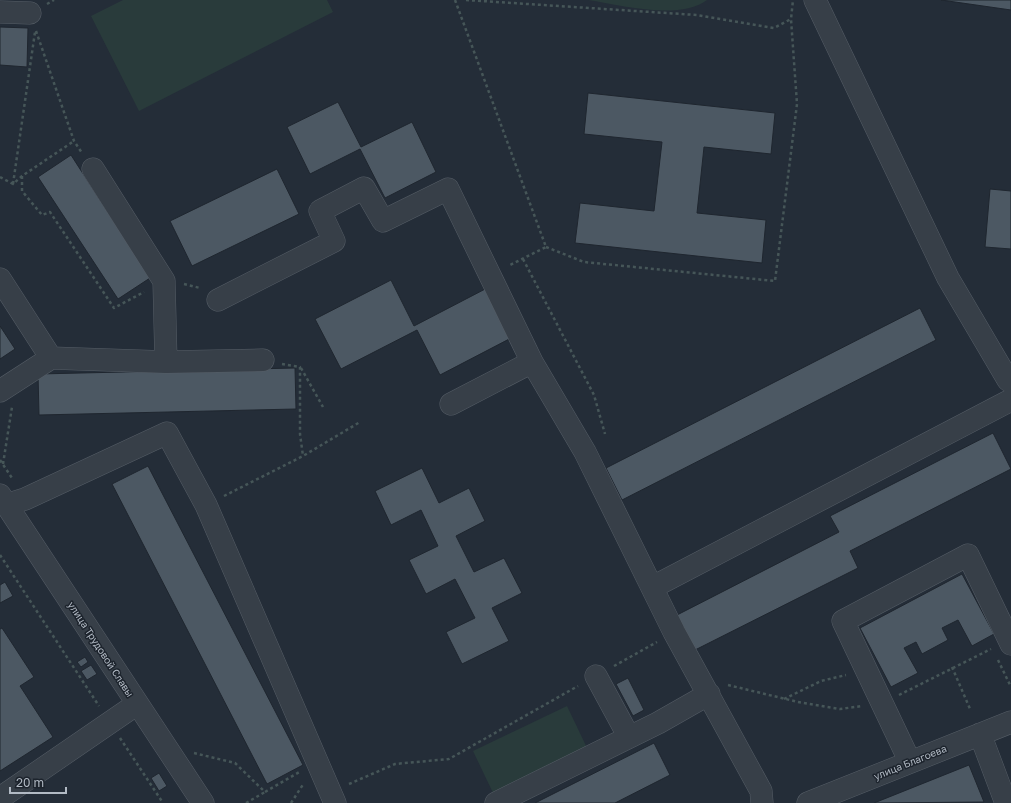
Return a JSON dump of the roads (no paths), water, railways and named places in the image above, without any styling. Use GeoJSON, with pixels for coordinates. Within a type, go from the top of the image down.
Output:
{"type":"FeatureCollection","features":[{"type":"Feature","properties":{"kind":"street"},"geometry":{"type":"LineString","coordinates":[[652,587],[1010,386],[948,278],[815,0]]}},
{"type":"Feature","properties":{"kind":"street"},"geometry":{"type":"LineString","coordinates":[[0,12],[33,22]]}},
{"type":"Feature","properties":{"kind":"street"},"geometry":{"type":"LineString","coordinates":[[93,169],[164,281],[166,362]]}},
{"type":"Feature","properties":{"kind":"street"},"geometry":{"type":"LineString","coordinates":[[218,300],[334,242],[320,211],[364,188],[383,220],[448,189],[532,362],[585,452],[674,632],[717,690],[761,791],[762,803]]}},
{"type":"Feature","properties":{"kind":"street"},"geometry":{"type":"LineString","coordinates":[[0,279],[51,358]]}},
{"type":"Feature","properties":{"kind":"street"},"geometry":{"type":"LineString","coordinates":[[6,398],[51,358],[166,362],[263,360]]}},
{"type":"Feature","properties":{"kind":"street"},"geometry":{"type":"LineString","coordinates":[[451,404],[532,362]]}},
{"type":"Feature","properties":{"kind":"street"},"geometry":{"type":"LineString","coordinates":[[3,500],[25,499],[166,433],[206,505],[335,803]]}},
{"type":"Feature","properties":{"kind":"street","name":"улица Трудовой Славы"},"geometry":{"type":"LineString","coordinates":[[3,500],[203,803]]}},
{"type":"Feature","properties":{"kind":"street"},"geometry":{"type":"LineString","coordinates":[[910,762],[843,621],[968,555],[1011,644]]}},
{"type":"Feature","properties":{"kind":"street"},"geometry":{"type":"LineString","coordinates":[[596,676],[629,737]]}},
{"type":"Feature","properties":{"kind":"street"},"geometry":{"type":"LineString","coordinates":[[496,803],[629,737],[717,690]]}},
{"type":"Feature","properties":{"kind":"street"},"geometry":{"type":"LineString","coordinates":[[0,798],[137,704]]}},
{"type":"Feature","properties":{"kind":"street","name":"улица Благоева"},"geometry":{"type":"LineString","coordinates":[[808,803],[1011,722]]}},
{"type":"Feature","properties":{"kind":"street"},"geometry":{"type":"LineString","coordinates":[[980,734],[1006,803]]}}]}
